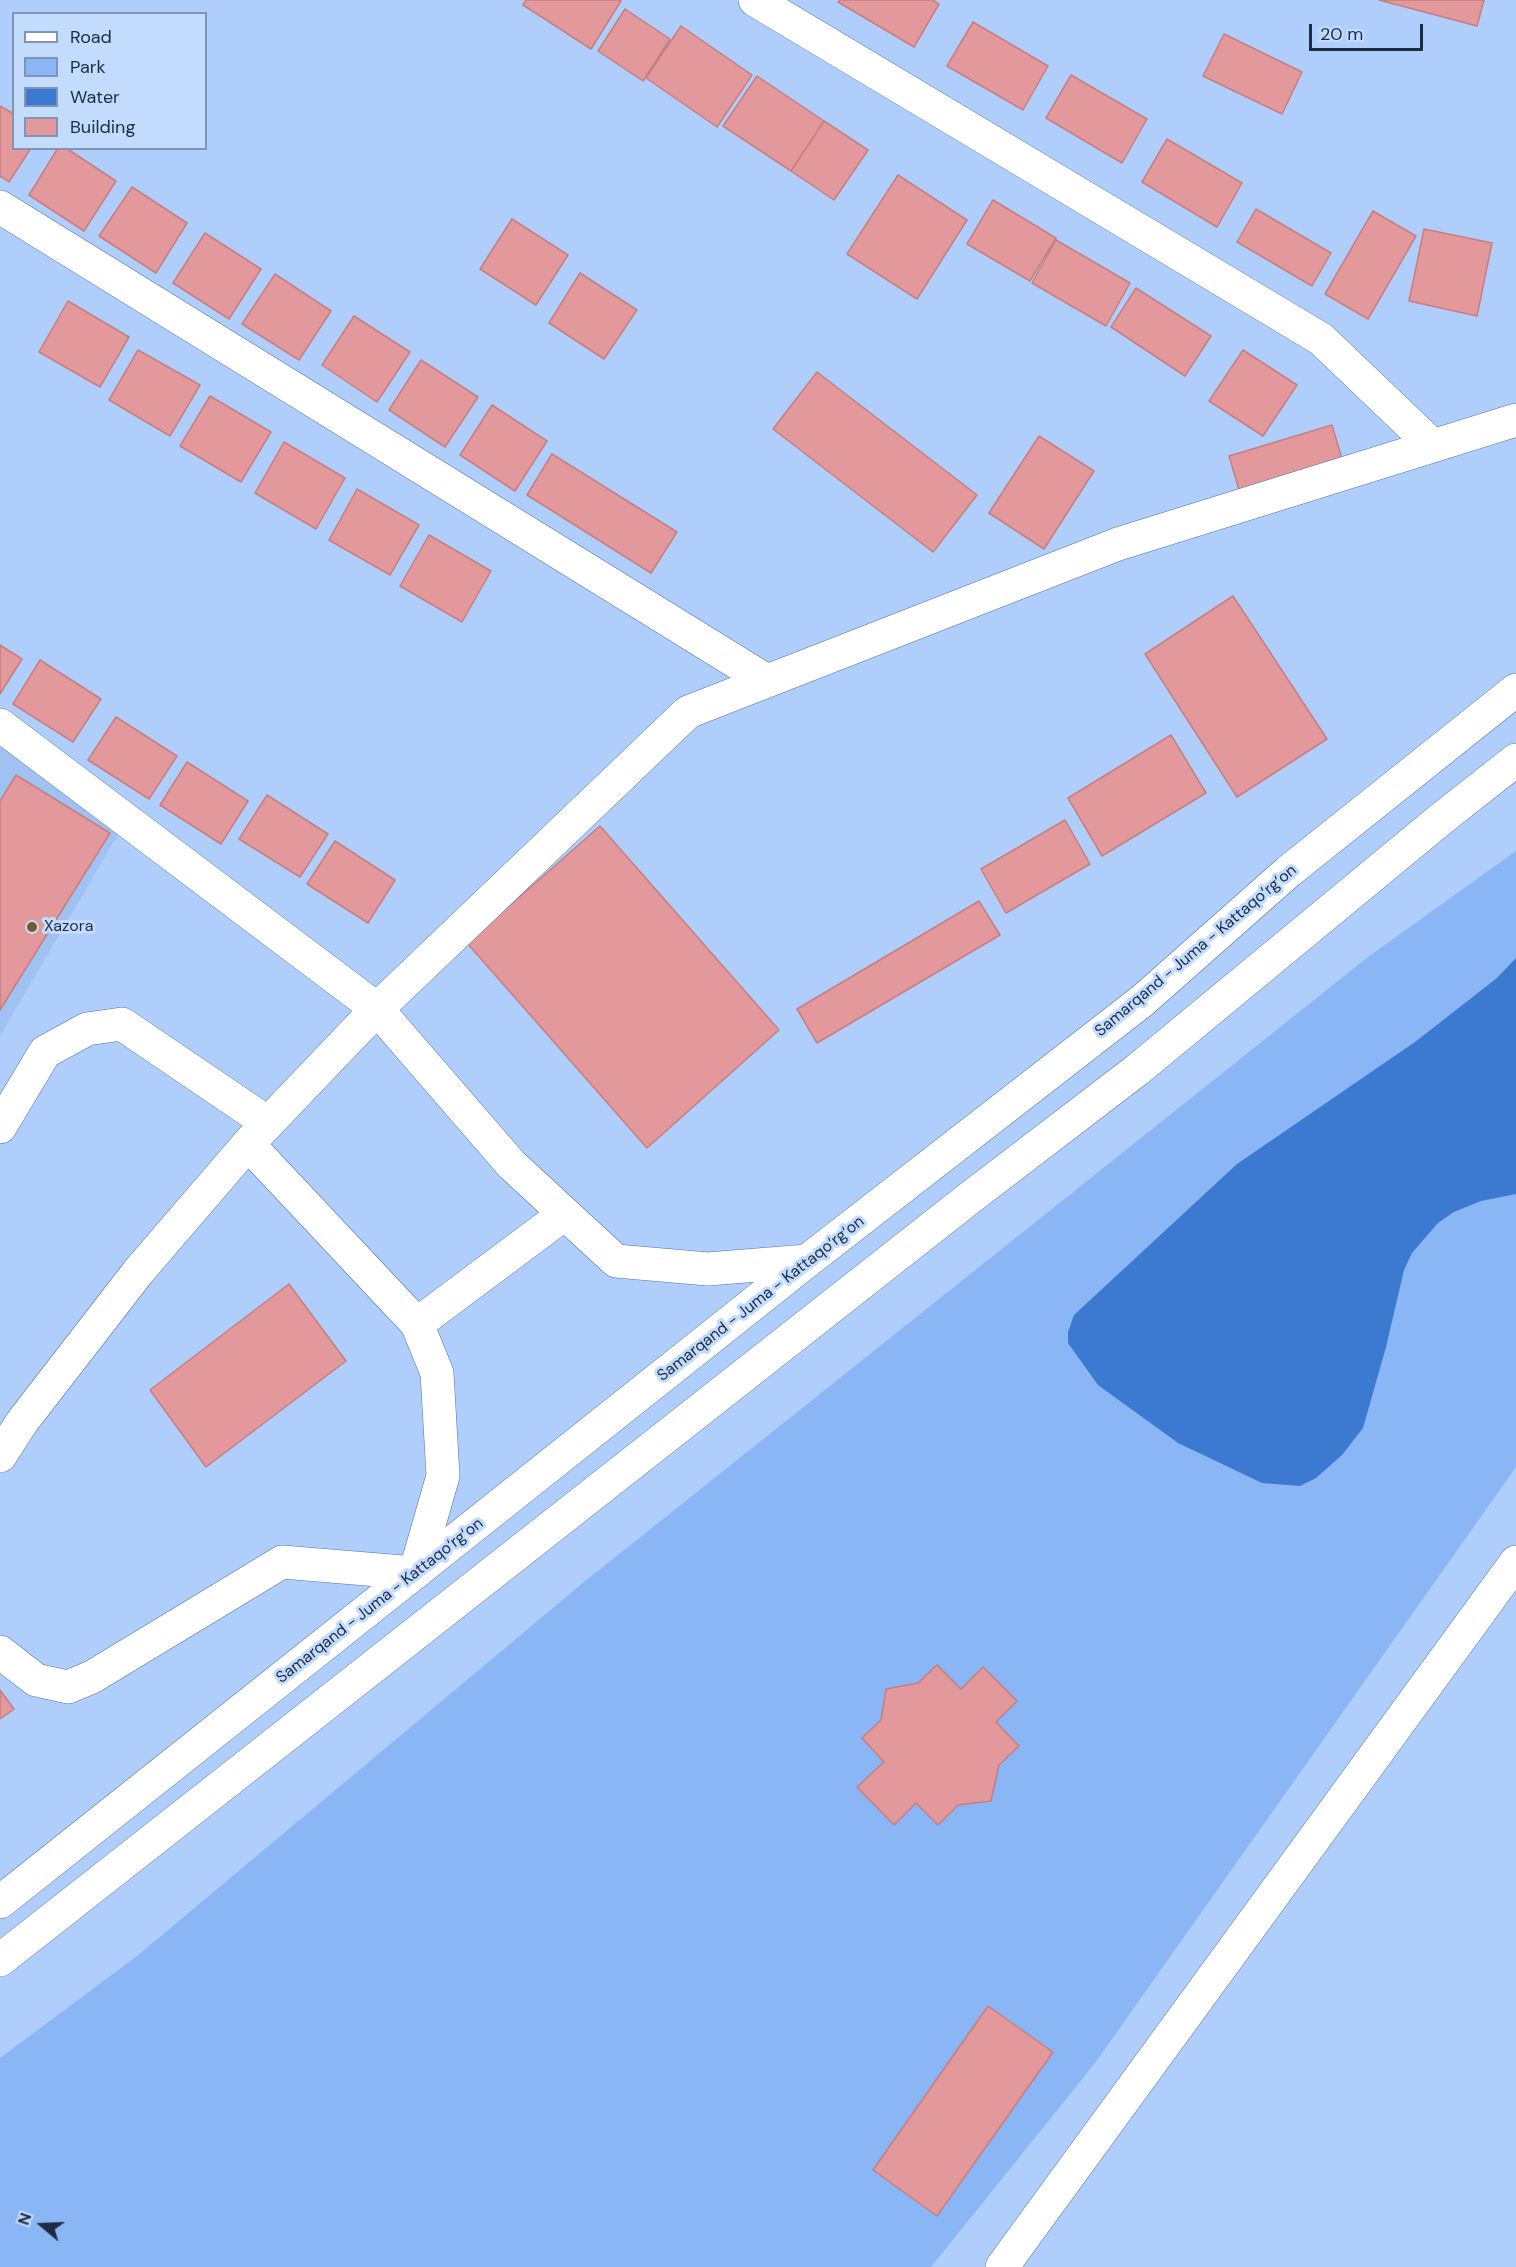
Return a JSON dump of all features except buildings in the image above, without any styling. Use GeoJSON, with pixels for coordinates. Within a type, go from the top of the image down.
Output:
{"type":"FeatureCollection","features":[{"type":"Feature","properties":{"kind":"main road"},"geometry":{"type":"LineString","coordinates":[[755,0],[1321,339],[1433,446]]}},
{"type":"Feature","properties":{"kind":"main road"},"geometry":{"type":"LineString","coordinates":[[0,207],[767,681]]}},
{"type":"Feature","properties":{"kind":"main road"},"geometry":{"type":"LineString","coordinates":[[0,1456],[22,1422],[138,1272],[258,1134],[377,1009],[688,712],[1118,544],[1516,420]]}},
{"type":"Feature","properties":{"kind":"main road","name":"Samarqand - Juma - Kattaqo‘rg‘on"},"geometry":{"type":"LineString","coordinates":[[0,1902],[807,1261],[1142,1001],[1289,871],[1516,690]]}},
{"type":"Feature","properties":{"kind":"main road"},"geometry":{"type":"LineString","coordinates":[[0,725],[377,1009],[511,1164],[563,1215],[616,1261],[708,1269],[807,1261]]}},
{"type":"Feature","properties":{"kind":"main road"},"geometry":{"type":"LineString","coordinates":[[0,1960],[1137,1070],[1440,819],[1516,760]]}},
{"type":"Feature","properties":{"kind":"main road"},"geometry":{"type":"LineString","coordinates":[[0,1127],[45,1052],[87,1029],[122,1024],[258,1134],[417,1324],[437,1373],[443,1476],[415,1573],[282,1562],[92,1677],[68,1687],[36,1680],[0,1652]]}},
{"type":"Feature","properties":{"kind":"main road"},"geometry":{"type":"LineString","coordinates":[[417,1324],[563,1215]]}},
{"type":"Feature","properties":{"kind":"main road"},"geometry":{"type":"LineString","coordinates":[[1002,2267],[1516,1562]]}},
{"type":"Feature","properties":{"kind":"shaded area","name":"Xazora"},"geometry":{"type":"Polygon","coordinates":[[[0,747],[127,819],[0,1036],[0,747]]]}},
{"type":"Feature","properties":{"kind":"green space"},"geometry":{"type":"Polygon","coordinates":[[[1516,851],[1516,1467],[1095,2063],[931,2267],[0,2267],[0,2058],[137,1956],[584,1582],[1368,957],[1516,851]]]}},
{"type":"Feature","properties":{"kind":"water"},"geometry":{"type":"Polygon","coordinates":[[[1516,958],[1516,1194],[1481,1201],[1454,1212],[1438,1223],[1412,1253],[1404,1270],[1386,1347],[1363,1428],[1342,1455],[1316,1478],[1300,1486],[1262,1483],[1178,1443],[1098,1385],[1068,1343],[1068,1332],[1074,1315],[1237,1164],[1415,1042],[1497,978],[1516,958]]]}},
{"type":"Feature","properties":{"kind":"place","name":"Xazora"},"geometry":{"type":"Point","coordinates":[32,927]}}]}
